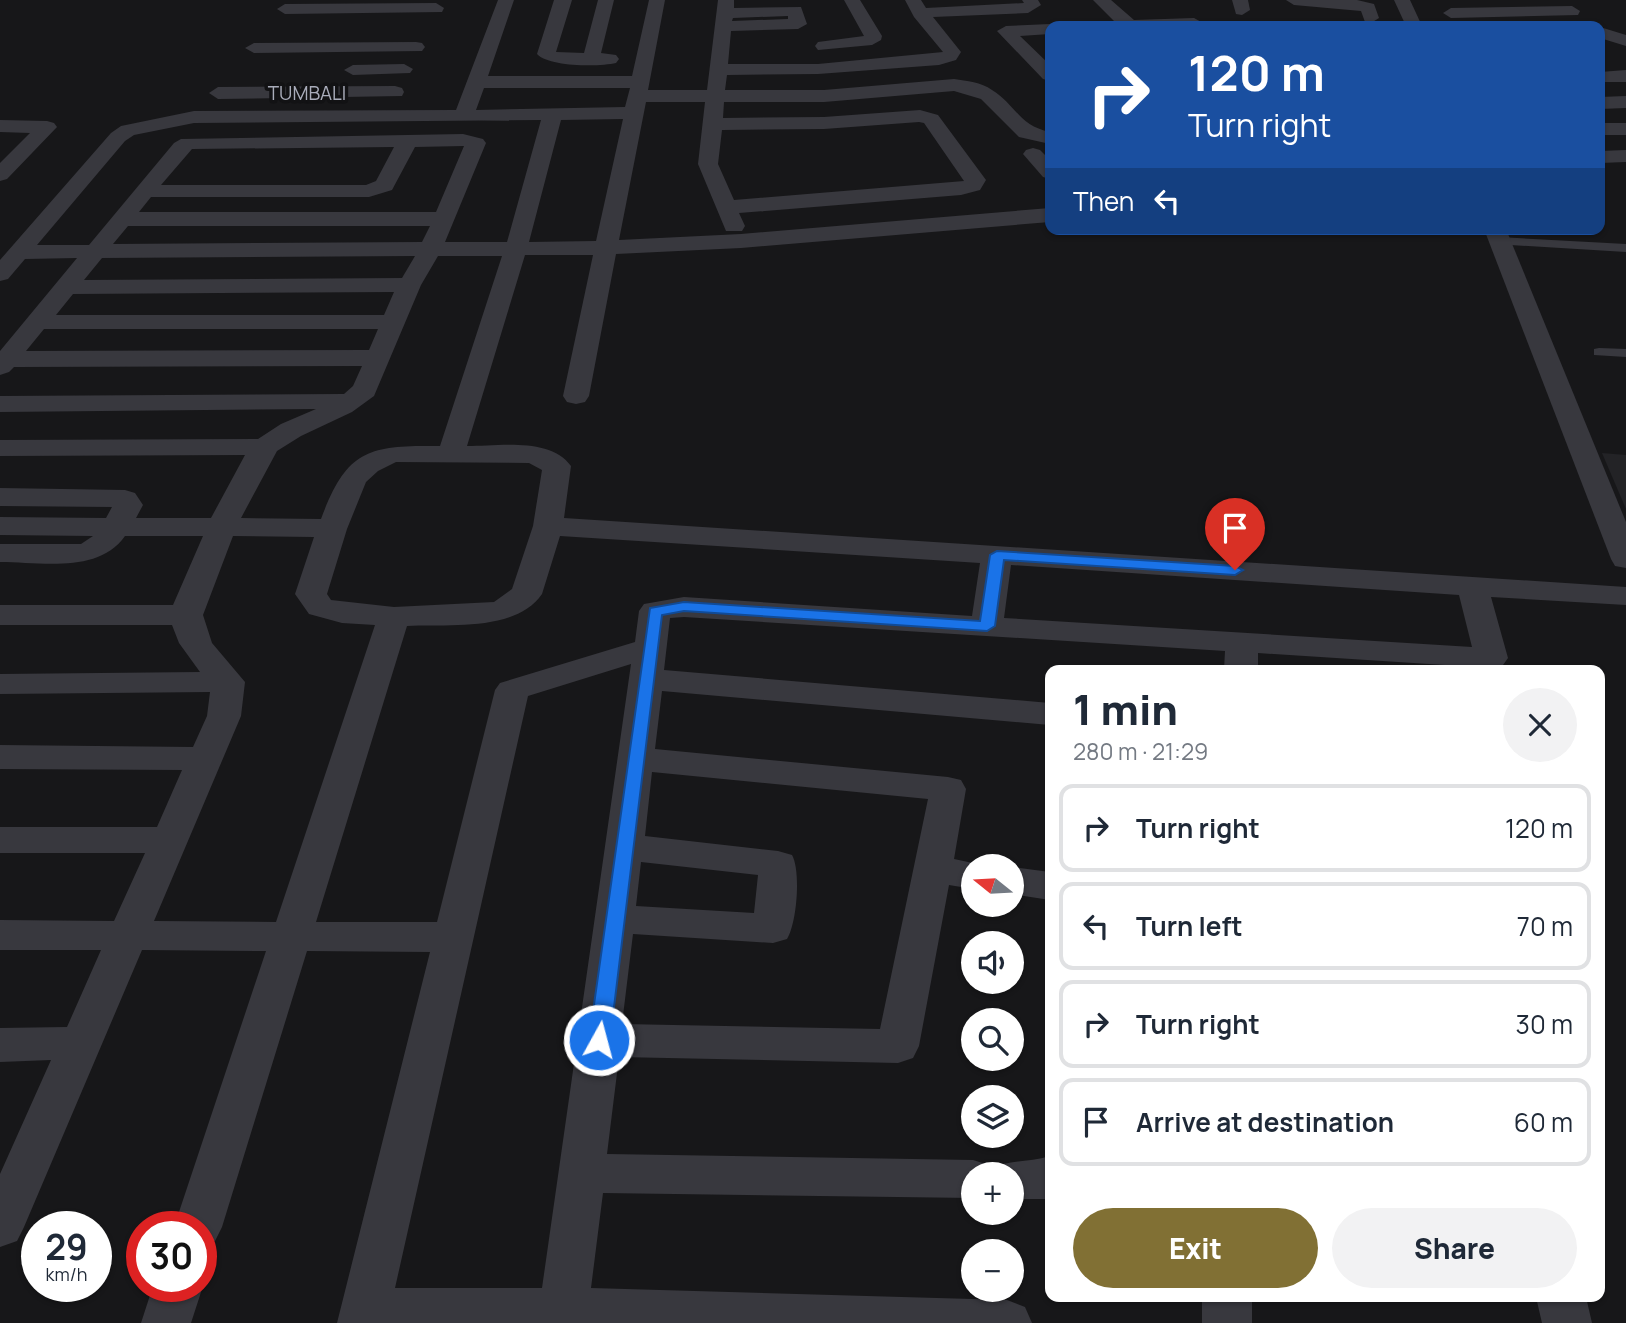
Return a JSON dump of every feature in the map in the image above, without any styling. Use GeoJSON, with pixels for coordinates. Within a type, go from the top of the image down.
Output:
{"type":"FeatureCollection","features":[{"type":"Feature","properties":{"kind":"street"},"geometry":{"type":"LineString","coordinates":[[464,116],[506,0]]}},
{"type":"Feature","properties":{"kind":"street"},"geometry":{"type":"LineString","coordinates":[[564,0],[546,54],[555,58],[645,59]]}},
{"type":"Feature","properties":{"kind":"street"},"geometry":{"type":"LineString","coordinates":[[591,59],[606,0]]}},
{"type":"Feature","properties":{"kind":"street"},"geometry":{"type":"LineString","coordinates":[[576,396],[657,0]]}},
{"type":"Feature","properties":{"kind":"street"},"geometry":{"type":"LineString","coordinates":[[806,48],[865,43],[872,40],[873,36],[852,0]]}},
{"type":"Feature","properties":{"kind":"street"},"geometry":{"type":"LineString","coordinates":[[916,6],[1028,8],[1033,5],[1030,0]]}},
{"type":"Feature","properties":{"kind":"street"},"geometry":{"type":"LineString","coordinates":[[1101,0],[1124,21]]}},
{"type":"Feature","properties":{"kind":"street"},"geometry":{"type":"LineString","coordinates":[[1294,0],[1304,7],[1349,4],[1368,8],[1371,18]]}},
{"type":"Feature","properties":{"kind":"street"},"geometry":{"type":"LineString","coordinates":[[1402,0],[1412,21]]}},
{"type":"Feature","properties":{"kind":"street"},"geometry":{"type":"LineString","coordinates":[[1555,0],[1585,21]]}},
{"type":"Feature","properties":{"kind":"street"},"geometry":{"type":"LineString","coordinates":[[254,48],[281,14],[438,4]]}},
{"type":"Feature","properties":{"kind":"street"},"geometry":{"type":"LineString","coordinates":[[339,70],[404,69],[438,4]]}},
{"type":"Feature","properties":{"kind":"street"},"geometry":{"type":"LineString","coordinates":[[718,70],[818,69],[939,60],[950,56],[953,52],[916,6]]}},
{"type":"Feature","properties":{"kind":"street"},"geometry":{"type":"LineString","coordinates":[[1176,8],[1192,21]]}},
{"type":"Feature","properties":{"kind":"street"},"geometry":{"type":"LineString","coordinates":[[1451,13],[1572,11]]}},
{"type":"Feature","properties":{"kind":"street"},"geometry":{"type":"LineString","coordinates":[[725,13],[727,48],[718,70],[709,164],[741,242]]}},
{"type":"Feature","properties":{"kind":"street"},"geometry":{"type":"LineString","coordinates":[[1045,29],[1006,31],[1045,70]]}},
{"type":"Feature","properties":{"kind":"street"},"geometry":{"type":"LineString","coordinates":[[1605,34],[1626,41]]}},
{"type":"Feature","properties":{"kind":"street"},"geometry":{"type":"LineString","coordinates":[[254,48],[416,47]]}},
{"type":"Feature","properties":{"kind":"street","name":"TUMBALI"},"geometry":{"type":"LineString","coordinates":[[254,48],[218,93],[393,96],[404,69]]}},
{"type":"Feature","properties":{"kind":"street"},"geometry":{"type":"LineString","coordinates":[[1605,51],[1626,50]]}},
{"type":"Feature","properties":{"kind":"street"},"geometry":{"type":"LineString","coordinates":[[1605,76],[1626,76]]}},
{"type":"Feature","properties":{"kind":"street"},"geometry":{"type":"LineString","coordinates":[[476,82],[637,97],[824,96],[954,85],[971,86],[985,90],[1026,133],[1045,137]]}},
{"type":"Feature","properties":{"kind":"street"},"geometry":{"type":"LineString","coordinates":[[0,274],[118,137],[128,130],[194,117],[552,116],[637,97]]}},
{"type":"Feature","properties":{"kind":"street"},"geometry":{"type":"LineString","coordinates":[[1605,103],[1626,103]]}},
{"type":"Feature","properties":{"kind":"street"},"geometry":{"type":"LineString","coordinates":[[451,454],[516,249],[552,116]]}},
{"type":"Feature","properties":{"kind":"street"},"geometry":{"type":"LineString","coordinates":[[711,124],[824,123],[920,116],[931,119],[975,180],[972,185],[961,189],[726,207]]}},
{"type":"Feature","properties":{"kind":"street"},"geometry":{"type":"LineString","coordinates":[[0,126],[47,127],[0,175]]}},
{"type":"Feature","properties":{"kind":"street"},"geometry":{"type":"LineString","coordinates":[[1605,130],[1626,129]]}},
{"type":"Feature","properties":{"kind":"street"},"geometry":{"type":"LineString","coordinates":[[145,191],[369,191],[384,185],[408,140]]}},
{"type":"Feature","properties":{"kind":"street"},"geometry":{"type":"LineString","coordinates":[[0,1227],[13,1166],[81,1043],[224,716],[228,682],[197,648],[187,615],[221,526],[264,447],[297,425],[354,401],[365,390],[409,285],[431,249],[476,143],[463,140],[198,142],[181,147],[3,363]]}},
{"type":"Feature","properties":{"kind":"street"},"geometry":{"type":"LineString","coordinates":[[312,163],[330,157],[342,141]]}},
{"type":"Feature","properties":{"kind":"street"},"geometry":{"type":"LineString","coordinates":[[1605,157],[1626,156]]}},
{"type":"Feature","properties":{"kind":"street"},"geometry":{"type":"LineString","coordinates":[[167,164],[193,164]]}},
{"type":"Feature","properties":{"kind":"street"},"geometry":{"type":"LineString","coordinates":[[20,252],[605,248],[741,242],[1045,215]]}},
{"type":"Feature","properties":{"kind":"street"},"geometry":{"type":"LineString","coordinates":[[121,219],[444,219]]}},
{"type":"Feature","properties":{"kind":"street"},"geometry":{"type":"LineString","coordinates":[[1497,235],[1623,545]]}},
{"type":"Feature","properties":{"kind":"street"},"geometry":{"type":"LineString","coordinates":[[66,286],[409,285]]}},
{"type":"Feature","properties":{"kind":"street"},"geometry":{"type":"LineString","coordinates":[[37,322],[393,322]]}},
{"type":"Feature","properties":{"kind":"street"},"geometry":{"type":"LineString","coordinates":[[3,363],[378,358]]}},
{"type":"Feature","properties":{"kind":"street"},"geometry":{"type":"LineString","coordinates":[[0,404],[354,401]]}},
{"type":"Feature","properties":{"kind":"street"},"geometry":{"type":"LineString","coordinates":[[0,448],[264,447]]}},
{"type":"Feature","properties":{"kind":"street"},"geometry":{"type":"LineString","coordinates":[[394,454],[534,455],[557,466],[548,526],[526,594],[502,611],[394,617],[342,613],[320,607],[311,594],[332,528],[357,473],[374,460],[394,454]]}},
{"type":"Feature","properties":{"kind":"street"},"geometry":{"type":"LineString","coordinates":[[0,497],[125,499],[128,505],[105,544],[95,550],[83,553],[0,553]]}},
{"type":"Feature","properties":{"kind":"street"},"geometry":{"type":"LineString","coordinates":[[0,526],[332,528]]}},
{"type":"Feature","properties":{"kind":"street"},"geometry":{"type":"LineString","coordinates":[[548,526],[1626,596]]}},
{"type":"Feature","properties":{"kind":"street"},"geometry":{"type":"LineString","coordinates":[[987,626],[997,555]]}},
{"type":"Feature","properties":{"kind":"street"},"geometry":{"type":"LineString","coordinates":[[564,1310],[655,611],[684,607],[987,626],[1242,656],[1491,658],[1473,586]]}},
{"type":"Feature","properties":{"kind":"street"},"geometry":{"type":"LineString","coordinates":[[0,615],[187,615]]}},
{"type":"Feature","properties":{"kind":"street"},"geometry":{"type":"LineString","coordinates":[[203,1211],[394,617]]}},
{"type":"Feature","properties":{"kind":"street"},"geometry":{"type":"LineString","coordinates":[[1007,1323],[564,1310],[364,1316],[512,690],[648,664],[1045,713]]}},
{"type":"Feature","properties":{"kind":"street"},"geometry":{"type":"LineString","coordinates":[[0,684],[228,682]]}},
{"type":"Feature","properties":{"kind":"street"},"geometry":{"type":"LineString","coordinates":[[0,757],[205,759]]}},
{"type":"Feature","properties":{"kind":"street"},"geometry":{"type":"LineString","coordinates":[[599,1040],[898,1045],[948,789],[636,759]]}},
{"type":"Feature","properties":{"kind":"street"},"geometry":{"type":"LineString","coordinates":[[0,840],[170,840]]}},
{"type":"Feature","properties":{"kind":"street"},"geometry":{"type":"LineString","coordinates":[[615,919],[773,929],[778,864],[625,847]]}},
{"type":"Feature","properties":{"kind":"street"},"geometry":{"type":"LineString","coordinates":[[933,869],[961,873]]}},
{"type":"Feature","properties":{"kind":"street"},"geometry":{"type":"LineString","coordinates":[[1024,883],[1045,885]]}},
{"type":"Feature","properties":{"kind":"street"},"geometry":{"type":"LineString","coordinates":[[0,935],[453,937]]}},
{"type":"Feature","properties":{"kind":"street"},"geometry":{"type":"LineString","coordinates":[[0,1045],[81,1043]]}},
{"type":"Feature","properties":{"kind":"street"},"geometry":{"type":"LineString","coordinates":[[582,1172],[961,1179]]}},
{"type":"Feature","properties":{"kind":"street"},"geometry":{"type":"LineString","coordinates":[[1024,1180],[1045,1180]]}},
{"type":"Feature","properties":{"kind":"street"},"geometry":{"type":"LineString","coordinates":[[166,1323],[173,1302]]}},
{"type":"Feature","properties":{"kind":"street"},"geometry":{"type":"LineString","coordinates":[[1227,1302],[1227,1323]]}},
{"type":"Feature","properties":{"kind":"street"},"geometry":{"type":"LineString","coordinates":[[1562,1302],[1567,1323]]}},
{"type":"Feature","properties":{"kind":"lane"},"geometry":{"type":"LineString","coordinates":[[1497,235],[1626,248]]}},
{"type":"Feature","properties":{"kind":"lane"},"geometry":{"type":"LineString","coordinates":[[1599,352],[1626,353]]}},
{"type":"Feature","properties":{"kind":"shaded area"},"geometry":{"type":"Polygon","coordinates":[[[1602,453],[1626,455],[1626,509],[1602,453]]]}},
{"type":"Feature","properties":{"kind":"route"},"geometry":{"type":"LineString","coordinates":[[599,1040],[655,611],[684,607],[987,626],[997,555],[1235,570]]}}]}
